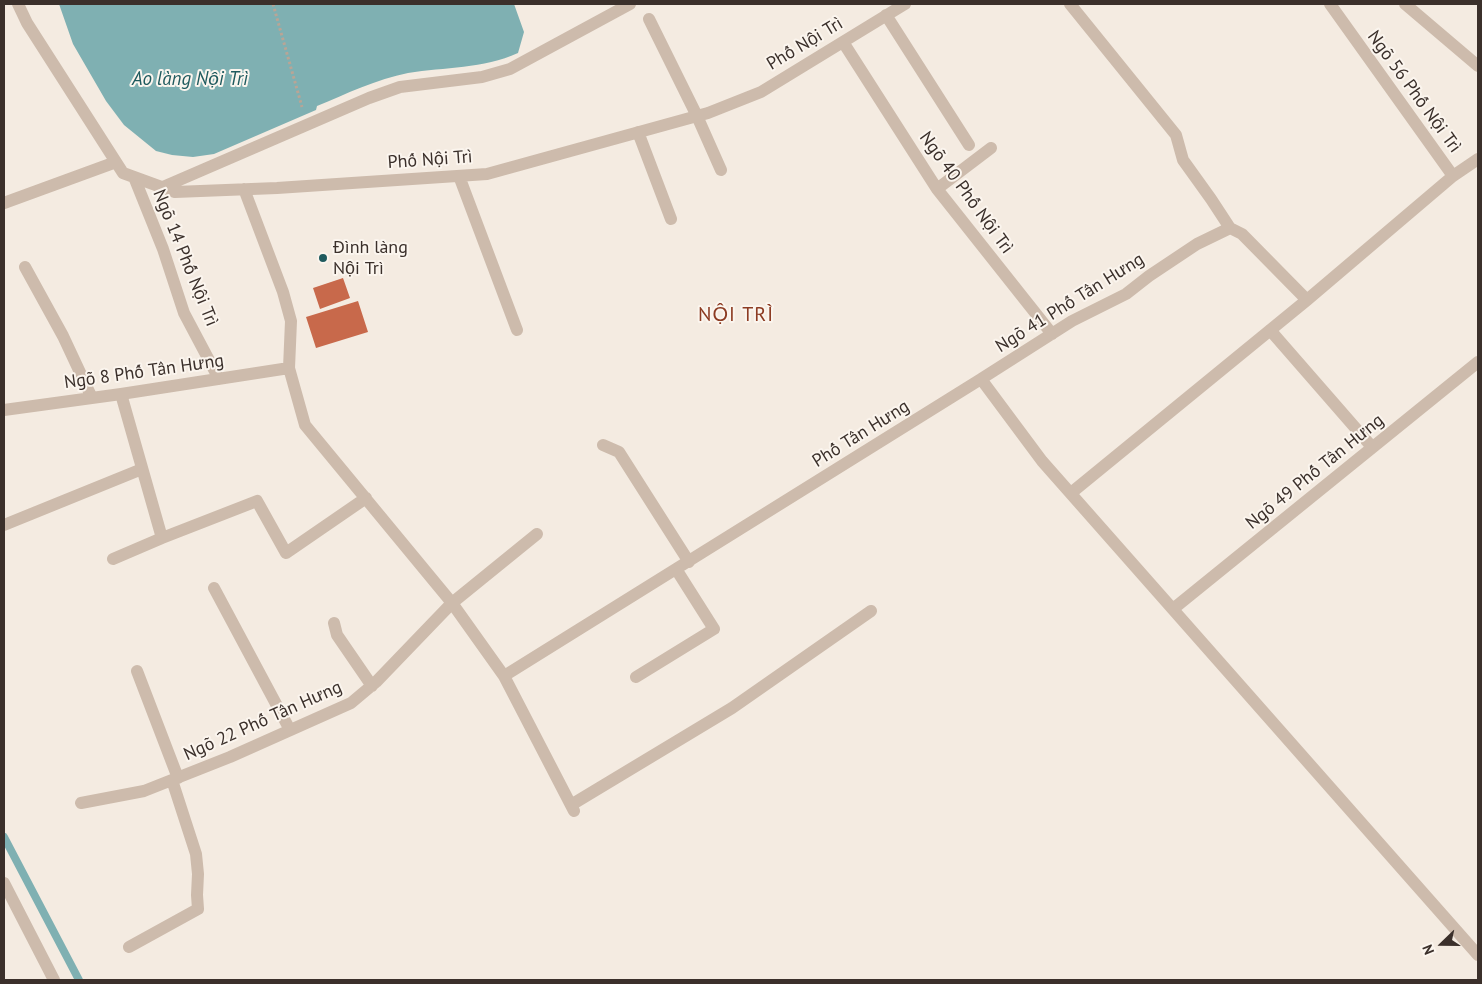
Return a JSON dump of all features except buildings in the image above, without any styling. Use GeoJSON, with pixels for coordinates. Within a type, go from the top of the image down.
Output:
{"type":"FeatureCollection","features":[{"type":"Feature","properties":{"kind":"street","name":"Phố Nội Trì"},"geometry":{"type":"LineString","coordinates":[[18,4],[27,23],[123,173],[175,192],[487,174],[708,113],[761,92],[905,4]]}},
{"type":"Feature","properties":{"kind":"street"},"geometry":{"type":"LineString","coordinates":[[163,187],[369,98],[400,87],[482,77],[510,70],[630,4]]}},
{"type":"Feature","properties":{"kind":"street"},"geometry":{"type":"LineString","coordinates":[[1070,4],[1176,135],[1183,160],[1230,228],[1242,234],[1307,300]]}},
{"type":"Feature","properties":{"kind":"street","name":"Ngõ 56 Phố Nội Trì"},"geometry":{"type":"LineString","coordinates":[[1330,4],[1453,176]]}},
{"type":"Feature","properties":{"kind":"street"},"geometry":{"type":"LineString","coordinates":[[1405,4],[1478,66]]}},
{"type":"Feature","properties":{"kind":"street"},"geometry":{"type":"LineString","coordinates":[[886,15],[969,145]]}},
{"type":"Feature","properties":{"kind":"street"},"geometry":{"type":"LineString","coordinates":[[649,19],[722,170]]}},
{"type":"Feature","properties":{"kind":"street","name":"Ngõ 40 Phố Nội Trì"},"geometry":{"type":"LineString","coordinates":[[843,42],[937,189],[1052,334]]}},
{"type":"Feature","properties":{"kind":"street"},"geometry":{"type":"LineString","coordinates":[[638,132],[671,219]]}},
{"type":"Feature","properties":{"kind":"street"},"geometry":{"type":"LineString","coordinates":[[937,189],[991,148]]}},
{"type":"Feature","properties":{"kind":"street"},"geometry":{"type":"LineString","coordinates":[[1071,493],[1307,300],[1453,176],[1478,159]]}},
{"type":"Feature","properties":{"kind":"street"},"geometry":{"type":"LineString","coordinates":[[4,203],[116,162]]}},
{"type":"Feature","properties":{"kind":"street"},"geometry":{"type":"LineString","coordinates":[[459,176],[518,330]]}},
{"type":"Feature","properties":{"kind":"street","name":"Ngõ 14 Phố Nội Trì"},"geometry":{"type":"LineString","coordinates":[[134,177],[184,313],[219,379]]}},
{"type":"Feature","properties":{"kind":"street"},"geometry":{"type":"LineString","coordinates":[[244,189],[283,292],[291,322],[289,368],[305,425],[452,603],[504,676],[573,808],[732,708],[871,611]]}},
{"type":"Feature","properties":{"kind":"street","name":"Ngõ 41 Phố Tân Hưng"},"geometry":{"type":"LineString","coordinates":[[981,379],[1072,321],[1126,294],[1197,244],[1230,228]]}},
{"type":"Feature","properties":{"kind":"street"},"geometry":{"type":"LineString","coordinates":[[25,267],[63,336],[92,398]]}},
{"type":"Feature","properties":{"kind":"street"},"geometry":{"type":"LineString","coordinates":[[1270,330],[1372,447]]}},
{"type":"Feature","properties":{"kind":"street","name":"Ngõ 49 Phố Tân Hưng"},"geometry":{"type":"LineString","coordinates":[[1173,609],[1478,362]]}},
{"type":"Feature","properties":{"kind":"street","name":"Ngõ 8 Phố Tân Hưng"},"geometry":{"type":"LineString","coordinates":[[4,410],[289,368]]}},
{"type":"Feature","properties":{"kind":"street"},"geometry":{"type":"LineString","coordinates":[[981,379],[1042,461],[1478,956]]}},
{"type":"Feature","properties":{"kind":"street","name":"Phố Tân Hưng"},"geometry":{"type":"LineString","coordinates":[[504,676],[981,379]]}},
{"type":"Feature","properties":{"kind":"street"},"geometry":{"type":"LineString","coordinates":[[120,394],[162,538]]}},
{"type":"Feature","properties":{"kind":"street"},"geometry":{"type":"LineString","coordinates":[[602,445],[618,452],[689,562]]}},
{"type":"Feature","properties":{"kind":"street"},"geometry":{"type":"LineString","coordinates":[[4,525],[142,469]]}},
{"type":"Feature","properties":{"kind":"street"},"geometry":{"type":"LineString","coordinates":[[112,560],[162,538],[257,502],[286,553],[366,498]]}},
{"type":"Feature","properties":{"kind":"street","name":"Ngõ 22 Phố Tân Hưng"},"geometry":{"type":"LineString","coordinates":[[82,803],[144,791],[230,757],[351,704],[372,686],[452,603],[537,534]]}},
{"type":"Feature","properties":{"kind":"street"},"geometry":{"type":"LineString","coordinates":[[636,676],[714,629],[676,569]]}},
{"type":"Feature","properties":{"kind":"street"},"geometry":{"type":"LineString","coordinates":[[214,588],[290,730]]}},
{"type":"Feature","properties":{"kind":"street"},"geometry":{"type":"LineString","coordinates":[[334,623],[337,636],[372,686]]}},
{"type":"Feature","properties":{"kind":"street"},"geometry":{"type":"LineString","coordinates":[[129,946],[198,909],[196,854],[175,779],[137,671]]}},
{"type":"Feature","properties":{"kind":"street"},"geometry":{"type":"LineString","coordinates":[[4,883],[54,980]]}},
{"type":"Feature","properties":{"kind":"path"},"geometry":{"type":"LineString","coordinates":[[273,4],[307,125]]}},
{"type":"Feature","properties":{"kind":"water","name":"Ao làng Nội Trì"},"geometry":{"type":"Polygon","coordinates":[[[59,4],[514,4],[524,32],[518,53],[505,58],[478,65],[408,73],[385,79],[317,106],[316,110],[214,154],[193,157],[156,151],[124,125],[106,101],[73,44],[59,4]]]}},
{"type":"Feature","properties":{"kind":"waterway"},"geometry":{"type":"LineString","coordinates":[[4,837],[79,980]]}},
{"type":"Feature","properties":{"kind":"place","name":"Đình làng Nội Trì"},"geometry":{"type":"Point","coordinates":[323,258]}},
{"type":"Feature","properties":{"kind":"district","name":"NỘI TRÌ"},"geometry":{"type":"Point","coordinates":[736,315]}}]}
